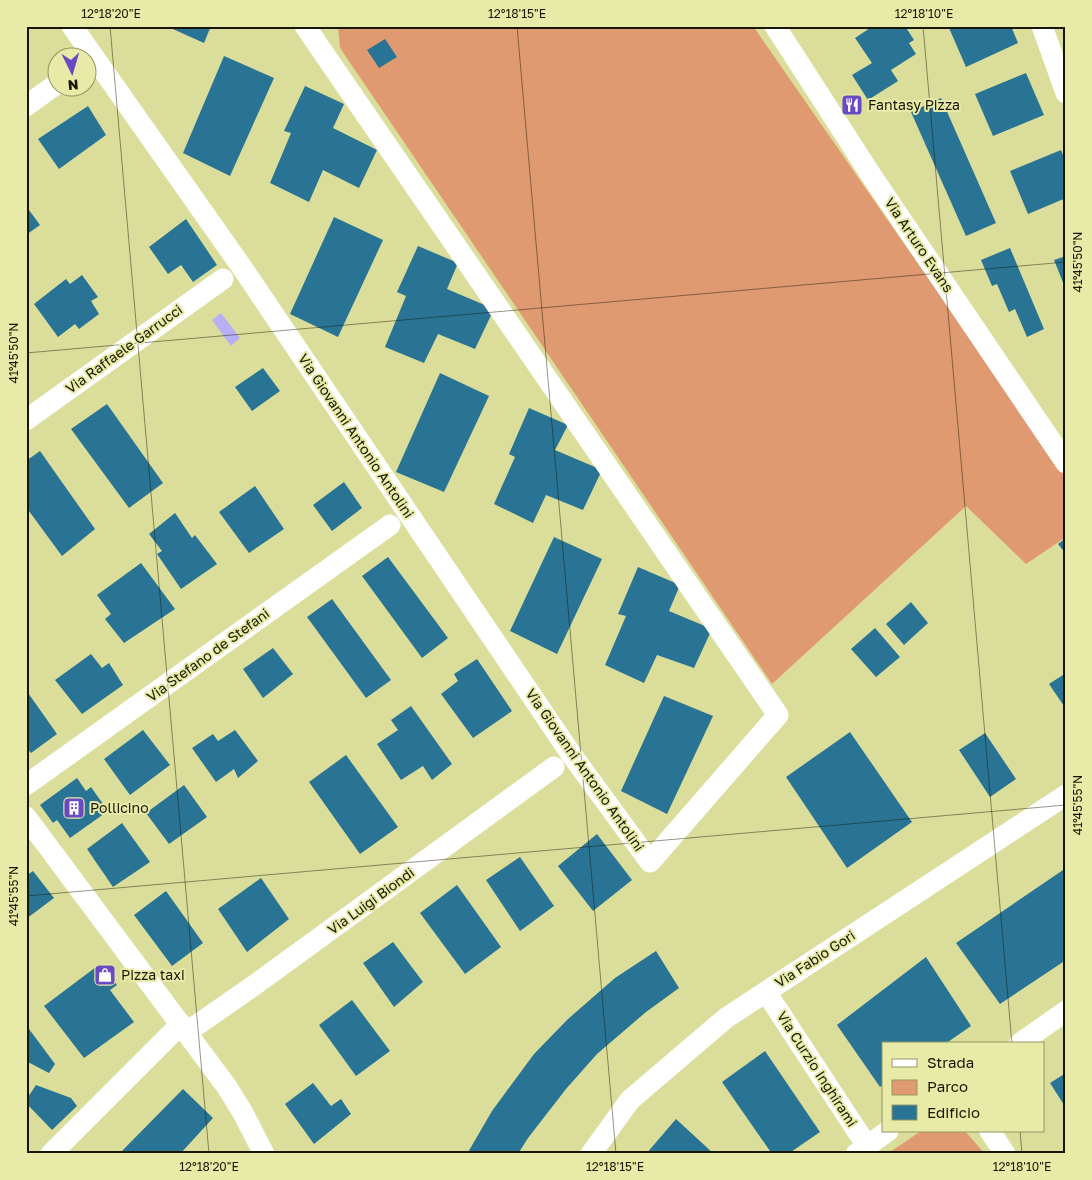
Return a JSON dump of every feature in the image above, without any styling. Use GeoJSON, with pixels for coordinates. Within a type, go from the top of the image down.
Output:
{"type":"FeatureCollection","features":[{"type":"Feature","properties":{"kind":"street","name":"Via Giovanni Antonio Antolini"},"geometry":{"type":"LineString","coordinates":[[72,26],[241,266],[572,754],[650,862],[778,715],[306,26]]}},
{"type":"Feature","properties":{"kind":"street","name":"Via Arturo Evans"},"geometry":{"type":"LineString","coordinates":[[775,26],[873,178],[1066,463]]}},
{"type":"Feature","properties":{"kind":"street"},"geometry":{"type":"LineString","coordinates":[[1042,26],[1066,93]]}},
{"type":"Feature","properties":{"kind":"street"},"geometry":{"type":"LineString","coordinates":[[26,106],[48,90]]}},
{"type":"Feature","properties":{"kind":"street","name":"Via Raffaele Garrucci"},"geometry":{"type":"LineString","coordinates":[[26,420],[223,279]]}},
{"type":"Feature","properties":{"kind":"street","name":"Via Stefano de Stefani"},"geometry":{"type":"LineString","coordinates":[[26,786],[390,525]]}},
{"type":"Feature","properties":{"kind":"street","name":"Via Luigi Biondi"},"geometry":{"type":"LineString","coordinates":[[51,1154],[184,1028],[256,984],[554,767]]}},
{"type":"Feature","properties":{"kind":"street","name":"Via Fabio Gori"},"geometry":{"type":"LineString","coordinates":[[591,1154],[630,1100],[726,1018],[1066,795]]}},
{"type":"Feature","properties":{"kind":"street"},"geometry":{"type":"LineString","coordinates":[[26,816],[184,1028],[236,1102],[264,1154]]}},
{"type":"Feature","properties":{"kind":"street","name":"Via Curzio Inghirami"},"geometry":{"type":"LineString","coordinates":[[766,992],[861,1150]]}},
{"type":"Feature","properties":{"kind":"street"},"geometry":{"type":"LineString","coordinates":[[1021,1042],[1066,1012]]}},
{"type":"Feature","properties":{"kind":"street"},"geometry":{"type":"LineString","coordinates":[[861,1150],[887,1132]]}},
{"type":"Feature","properties":{"kind":"street"},"geometry":{"type":"LineString","coordinates":[[991,1132],[1004,1154]]}},
{"type":"Feature","properties":{"kind":"green space"},"geometry":{"type":"Polygon","coordinates":[[[338,26],[753,26],[1066,477],[1066,537],[1026,564],[966,506],[772,684],[340,48],[338,26]]]}},
{"type":"Feature","properties":{"kind":"green space"},"geometry":{"type":"Polygon","coordinates":[[[920,1132],[966,1132],[985,1154],[887,1154],[920,1132]]]}},
{"type":"Feature","properties":{"kind":"shaded area"},"geometry":{"type":"Polygon","coordinates":[[[221,313],[240,338],[231,346],[212,320],[221,313]]]}},
{"type":"Feature","properties":{"kind":"building"},"geometry":{"type":"Polygon","coordinates":[[[166,26],[211,26],[204,43],[166,26]]]}},
{"type":"Feature","properties":{"kind":"building"},"geometry":{"type":"Polygon","coordinates":[[[873,26],[905,26],[914,40],[909,43],[916,54],[891,70],[898,81],[868,100],[852,75],[872,63],[855,38],[873,26]]]}},
{"type":"Feature","properties":{"kind":"building"},"geometry":{"type":"Polygon","coordinates":[[[953,26],[1011,26],[1018,43],[966,67],[949,28],[953,26]]]}},
{"type":"Feature","properties":{"kind":"building"},"geometry":{"type":"Polygon","coordinates":[[[385,39],[397,57],[379,68],[367,50],[385,39]]]}},
{"type":"Feature","properties":{"kind":"building"},"geometry":{"type":"Polygon","coordinates":[[[224,56],[274,78],[230,176],[183,153],[224,56]]]}},
{"type":"Feature","properties":{"kind":"building"},"geometry":{"type":"Polygon","coordinates":[[[1026,73],[1044,115],[993,136],[975,94],[1026,73]]]}},
{"type":"Feature","properties":{"kind":"building"},"geometry":{"type":"Polygon","coordinates":[[[305,86],[344,104],[333,128],[377,150],[359,188],[323,170],[309,202],[270,183],[291,133],[284,131],[305,86]]]}},
{"type":"Feature","properties":{"kind":"building"},"geometry":{"type":"Polygon","coordinates":[[[941,98],[996,223],[966,236],[911,112],[941,98]]]}},
{"type":"Feature","properties":{"kind":"building"},"geometry":{"type":"Polygon","coordinates":[[[88,106],[106,135],[59,169],[38,139],[88,106]]]}},
{"type":"Feature","properties":{"kind":"building"},"geometry":{"type":"Polygon","coordinates":[[[1061,150],[1066,162],[1066,198],[1028,214],[1010,171],[1061,150]]]}},
{"type":"Feature","properties":{"kind":"building"},"geometry":{"type":"Polygon","coordinates":[[[26,206],[40,225],[26,235],[26,206]]]}},
{"type":"Feature","properties":{"kind":"building"},"geometry":{"type":"Polygon","coordinates":[[[334,217],[383,240],[338,337],[290,314],[334,217]]]}},
{"type":"Feature","properties":{"kind":"building"},"geometry":{"type":"Polygon","coordinates":[[[186,219],[217,265],[193,282],[181,265],[168,274],[149,247],[186,219]]]}},
{"type":"Feature","properties":{"kind":"building"},"geometry":{"type":"Polygon","coordinates":[[[418,246],[458,263],[447,289],[494,309],[475,349],[438,334],[424,363],[385,347],[406,296],[397,292],[418,246]]]}},
{"type":"Feature","properties":{"kind":"building"},"geometry":{"type":"Polygon","coordinates":[[[1010,248],[1044,329],[1027,337],[1015,309],[1009,312],[997,284],[992,286],[981,260],[1010,248]]]}},
{"type":"Feature","properties":{"kind":"building"},"geometry":{"type":"Polygon","coordinates":[[[1066,256],[1066,290],[1054,260],[1066,256]]]}},
{"type":"Feature","properties":{"kind":"building"},"geometry":{"type":"Polygon","coordinates":[[[82,275],[98,297],[91,301],[99,314],[79,329],[75,324],[58,337],[34,304],[66,279],[70,284],[82,275]]]}},
{"type":"Feature","properties":{"kind":"building"},"geometry":{"type":"Polygon","coordinates":[[[263,368],[280,391],[252,411],[235,387],[263,368]]]}},
{"type":"Feature","properties":{"kind":"building"},"geometry":{"type":"Polygon","coordinates":[[[440,373],[489,396],[444,492],[396,472],[440,373]]]}},
{"type":"Feature","properties":{"kind":"building"},"geometry":{"type":"Polygon","coordinates":[[[107,404],[163,483],[129,508],[71,429],[107,404]]]}},
{"type":"Feature","properties":{"kind":"building"},"geometry":{"type":"Polygon","coordinates":[[[529,408],[568,425],[555,450],[602,470],[583,510],[546,495],[533,523],[494,504],[515,457],[509,454],[529,408]]]}},
{"type":"Feature","properties":{"kind":"building"},"geometry":{"type":"Polygon","coordinates":[[[40,451],[95,529],[62,556],[26,507],[26,461],[40,451]]]}},
{"type":"Feature","properties":{"kind":"building"},"geometry":{"type":"Polygon","coordinates":[[[344,482],[362,508],[332,531],[313,505],[344,482]]]}},
{"type":"Feature","properties":{"kind":"building"},"geometry":{"type":"Polygon","coordinates":[[[255,486],[284,529],[249,553],[219,512],[255,486]]]}},
{"type":"Feature","properties":{"kind":"building"},"geometry":{"type":"Polygon","coordinates":[[[175,513],[192,538],[195,535],[217,564],[181,589],[157,554],[162,551],[149,534],[175,513]]]}},
{"type":"Feature","properties":{"kind":"building"},"geometry":{"type":"Polygon","coordinates":[[[554,537],[602,559],[557,654],[510,631],[554,537]]]}},
{"type":"Feature","properties":{"kind":"building"},"geometry":{"type":"Polygon","coordinates":[[[1066,538],[1066,554],[1058,544],[1066,538]]]}},
{"type":"Feature","properties":{"kind":"building"},"geometry":{"type":"Polygon","coordinates":[[[388,557],[448,638],[422,658],[362,576],[388,557]]]}},
{"type":"Feature","properties":{"kind":"building"},"geometry":{"type":"Polygon","coordinates":[[[141,563],[175,609],[124,643],[105,619],[111,614],[97,595],[141,563]]]}},
{"type":"Feature","properties":{"kind":"building"},"geometry":{"type":"Polygon","coordinates":[[[638,567],[680,585],[669,611],[712,629],[694,668],[657,655],[644,683],[605,665],[626,616],[618,614],[638,567]]]}},
{"type":"Feature","properties":{"kind":"building"},"geometry":{"type":"Polygon","coordinates":[[[332,599],[391,680],[366,698],[307,617],[332,599]]]}},
{"type":"Feature","properties":{"kind":"building"},"geometry":{"type":"Polygon","coordinates":[[[911,602],[928,623],[904,645],[886,624],[911,602]]]}},
{"type":"Feature","properties":{"kind":"building"},"geometry":{"type":"Polygon","coordinates":[[[875,628],[900,657],[876,677],[851,649],[875,628]]]}},
{"type":"Feature","properties":{"kind":"building"},"geometry":{"type":"Polygon","coordinates":[[[273,648],[293,674],[263,698],[243,669],[273,648]]]}},
{"type":"Feature","properties":{"kind":"building"},"geometry":{"type":"Polygon","coordinates":[[[91,654],[102,668],[109,663],[123,685],[82,714],[55,680],[91,654]]]}},
{"type":"Feature","properties":{"kind":"building"},"geometry":{"type":"Polygon","coordinates":[[[477,659],[512,711],[473,738],[441,694],[458,681],[454,674],[477,659]]]}},
{"type":"Feature","properties":{"kind":"building"},"geometry":{"type":"Polygon","coordinates":[[[1066,673],[1066,709],[1049,684],[1066,673]]]}},
{"type":"Feature","properties":{"kind":"building"},"geometry":{"type":"Polygon","coordinates":[[[26,690],[57,734],[31,753],[26,747],[26,690]]]}},
{"type":"Feature","properties":{"kind":"building"},"geometry":{"type":"Polygon","coordinates":[[[664,696],[713,716],[667,814],[621,791],[664,696]]]}},
{"type":"Feature","properties":{"kind":"building"},"geometry":{"type":"Polygon","coordinates":[[[411,706],[452,764],[432,780],[423,766],[401,780],[377,744],[398,730],[391,720],[411,706]]]}},
{"type":"Feature","properties":{"kind":"building"},"geometry":{"type":"Polygon","coordinates":[[[143,730],[170,765],[130,795],[104,759],[143,730]]]}},
{"type":"Feature","properties":{"kind":"building"},"geometry":{"type":"Polygon","coordinates":[[[235,730],[258,761],[238,778],[234,769],[216,782],[192,748],[213,734],[218,741],[235,730]]]}},
{"type":"Feature","properties":{"kind":"building"},"geometry":{"type":"Polygon","coordinates":[[[850,732],[912,822],[847,868],[786,777],[850,732]]]}},
{"type":"Feature","properties":{"kind":"building"},"geometry":{"type":"Polygon","coordinates":[[[985,733],[1016,779],[990,797],[959,750],[985,733]]]}},
{"type":"Feature","properties":{"kind":"building"},"geometry":{"type":"Polygon","coordinates":[[[346,755],[398,827],[360,854],[309,782],[346,755]]]}},
{"type":"Feature","properties":{"kind":"building","name":"Pollicino"},"geometry":{"type":"Polygon","coordinates":[[[77,778],[86,791],[91,787],[108,811],[70,838],[57,820],[53,823],[40,805],[77,778]]]}},
{"type":"Feature","properties":{"kind":"building"},"geometry":{"type":"Polygon","coordinates":[[[184,785],[207,817],[169,844],[146,813],[184,785]]]}},
{"type":"Feature","properties":{"kind":"building"},"geometry":{"type":"Polygon","coordinates":[[[122,823],[150,862],[113,887],[87,849],[122,823]]]}},
{"type":"Feature","properties":{"kind":"building"},"geometry":{"type":"Polygon","coordinates":[[[597,834],[632,880],[593,911],[558,866],[597,834]]]}},
{"type":"Feature","properties":{"kind":"building"},"geometry":{"type":"Polygon","coordinates":[[[520,857],[554,906],[520,931],[486,880],[520,857]]]}},
{"type":"Feature","properties":{"kind":"building"},"geometry":{"type":"Polygon","coordinates":[[[1066,868],[1066,960],[1000,1004],[956,943],[1066,868]]]}},
{"type":"Feature","properties":{"kind":"building"},"geometry":{"type":"Polygon","coordinates":[[[33,871],[54,898],[26,919],[26,876],[33,871]]]}},
{"type":"Feature","properties":{"kind":"building"},"geometry":{"type":"Polygon","coordinates":[[[261,878],[289,919],[247,952],[218,909],[261,878]]]}},
{"type":"Feature","properties":{"kind":"building"},"geometry":{"type":"Polygon","coordinates":[[[457,885],[501,947],[465,974],[420,913],[457,885]]]}},
{"type":"Feature","properties":{"kind":"building"},"geometry":{"type":"Polygon","coordinates":[[[166,891],[203,943],[172,966],[134,915],[166,891]]]}},
{"type":"Feature","properties":{"kind":"building"},"geometry":{"type":"Polygon","coordinates":[[[393,942],[423,982],[394,1007],[363,963],[393,942]]]}},
{"type":"Feature","properties":{"kind":"building"},"geometry":{"type":"Polygon","coordinates":[[[656,951],[679,988],[646,1012],[597,1054],[566,1089],[518,1154],[467,1154],[492,1111],[534,1054],[568,1019],[615,978],[656,951]]]}},
{"type":"Feature","properties":{"kind":"building"},"geometry":{"type":"Polygon","coordinates":[[[926,957],[971,1026],[948,1042],[882,1042],[882,1086],[880,1087],[837,1025],[926,957]]]}},
{"type":"Feature","properties":{"kind":"building"},"geometry":{"type":"Polygon","coordinates":[[[100,964],[117,985],[110,990],[134,1022],[84,1058],[44,1006],[100,964]]]}},
{"type":"Feature","properties":{"kind":"building"},"geometry":{"type":"Polygon","coordinates":[[[352,1000],[390,1051],[356,1076],[319,1025],[352,1000]]]}},
{"type":"Feature","properties":{"kind":"building"},"geometry":{"type":"Polygon","coordinates":[[[26,1025],[55,1064],[49,1073],[26,1061],[26,1025]]]}},
{"type":"Feature","properties":{"kind":"building"},"geometry":{"type":"Polygon","coordinates":[[[765,1051],[820,1132],[788,1154],[772,1154],[722,1082],[765,1051]]]}},
{"type":"Feature","properties":{"kind":"building"},"geometry":{"type":"Polygon","coordinates":[[[1066,1073],[1066,1108],[1050,1083],[1066,1073]]]}},
{"type":"Feature","properties":{"kind":"building"},"geometry":{"type":"Polygon","coordinates":[[[313,1083],[331,1106],[341,1099],[351,1114],[314,1144],[285,1104],[313,1083]]]}},
{"type":"Feature","properties":{"kind":"building"},"geometry":{"type":"Polygon","coordinates":[[[36,1085],[71,1098],[77,1106],[52,1130],[26,1103],[36,1085]]]}},
{"type":"Feature","properties":{"kind":"building"},"geometry":{"type":"Polygon","coordinates":[[[183,1089],[213,1118],[180,1154],[119,1154],[183,1089]]]}},
{"type":"Feature","properties":{"kind":"building"},"geometry":{"type":"Polygon","coordinates":[[[676,1119],[714,1154],[646,1154],[676,1119]]]}},
{"type":"Feature","properties":{"kind":"place","name":"Fantasy Pizza"},"geometry":{"type":"Point","coordinates":[852,105]}},
{"type":"Feature","properties":{"kind":"place","name":"Pollicino"},"geometry":{"type":"Point","coordinates":[74,808]}},
{"type":"Feature","properties":{"kind":"place","name":"Pizza taxi"},"geometry":{"type":"Point","coordinates":[105,975]}}]}
